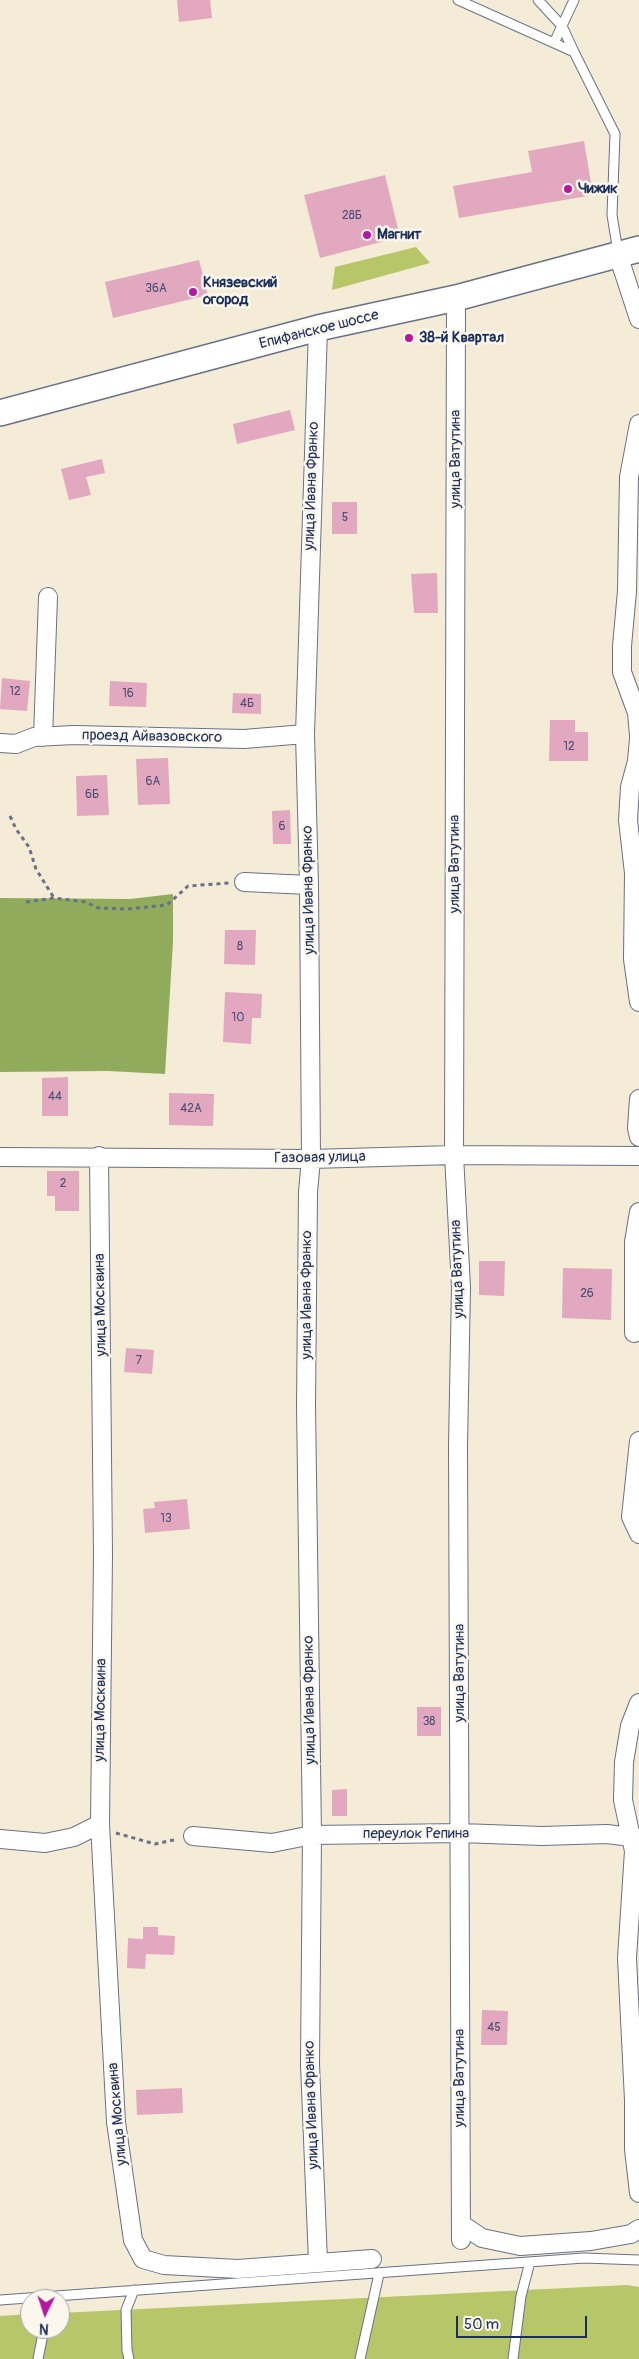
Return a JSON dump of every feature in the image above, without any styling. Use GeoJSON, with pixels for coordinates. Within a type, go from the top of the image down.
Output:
{"type":"FeatureCollection","features":[{"type":"Feature","properties":{"kind":"main road","name":"Епифанское шоссе"},"geometry":{"type":"LineString","coordinates":[[0,413],[318,328],[456,298],[629,252]]}},
{"type":"Feature","properties":{"kind":"street"},"geometry":{"type":"LineString","coordinates":[[629,252],[639,319]]}},
{"type":"Feature","properties":{"kind":"street","name":"улица Ватутина"},"geometry":{"type":"LineString","coordinates":[[456,298],[454,1155],[461,1287],[458,1446],[461,1833],[461,2232],[520,2246],[591,2241],[631,2234],[639,2229]]}},
{"type":"Feature","properties":{"kind":"street","name":"улица Ивана Франко"},"geometry":{"type":"LineString","coordinates":[[318,328],[305,734],[309,885],[311,1159],[308,1192],[306,1405],[312,1836],[310,2064],[318,2262]]}},
{"type":"Feature","properties":{"kind":"street"},"geometry":{"type":"LineString","coordinates":[[639,424],[629,477],[627,591],[622,646],[622,672],[637,713],[639,737],[637,761],[630,787],[628,820],[634,873],[634,959],[639,1002]]}},
{"type":"Feature","properties":{"kind":"street"},"geometry":{"type":"LineString","coordinates":[[43,737],[48,597]]}},
{"type":"Feature","properties":{"kind":"street","name":"проезд Айвазовского"},"geometry":{"type":"LineString","coordinates":[[0,743],[16,744],[34,737],[74,735],[244,739],[305,734]]}},
{"type":"Feature","properties":{"kind":"street"},"geometry":{"type":"LineString","coordinates":[[244,882],[309,885]]}},
{"type":"Feature","properties":{"kind":"street"},"geometry":{"type":"LineString","coordinates":[[639,1099],[637,1128],[639,1137]]}},
{"type":"Feature","properties":{"kind":"street","name":"Газовая улица"},"geometry":{"type":"LineString","coordinates":[[0,1157],[100,1156],[311,1159],[454,1155],[639,1156]]}},
{"type":"Feature","properties":{"kind":"street","name":"улица Москвина"},"geometry":{"type":"LineString","coordinates":[[100,1156],[103,1555],[100,1824],[116,2122],[133,2240],[143,2259],[164,2265],[238,2269],[318,2262]]}},
{"type":"Feature","properties":{"kind":"street"},"geometry":{"type":"LineString","coordinates":[[634,1333],[634,1242],[639,1212]]}},
{"type":"Feature","properties":{"kind":"street"},"geometry":{"type":"LineString","coordinates":[[639,1441],[631,1517],[639,1534]]}},
{"type":"Feature","properties":{"kind":"street"},"geometry":{"type":"LineString","coordinates":[[639,1703],[630,1726],[624,1762],[623,1800],[635,1837],[627,1958],[634,2100],[634,2149],[639,2193]]}},
{"type":"Feature","properties":{"kind":"street"},"geometry":{"type":"LineString","coordinates":[[0,1840],[45,1843],[74,1837],[100,1824]]}},
{"type":"Feature","properties":{"kind":"street","name":"переулок Репина"},"geometry":{"type":"LineString","coordinates":[[193,1836],[272,1843],[312,1836],[461,1833],[635,1837]]}},
{"type":"Feature","properties":{"kind":"street"},"geometry":{"type":"LineString","coordinates":[[318,2262],[376,2267]]}},
{"type":"Feature","properties":{"kind":"lane"},"geometry":{"type":"LineString","coordinates":[[538,0],[562,26],[615,134],[612,215],[629,252]]}},
{"type":"Feature","properties":{"kind":"lane"},"geometry":{"type":"LineString","coordinates":[[554,43],[574,0]]}},
{"type":"Feature","properties":{"kind":"lane"},"geometry":{"type":"LineString","coordinates":[[463,1],[574,52]]}},
{"type":"Feature","properties":{"kind":"lane"},"geometry":{"type":"LineString","coordinates":[[70,2296],[376,2267],[530,2262],[584,2258],[639,2260]]}},
{"type":"Feature","properties":{"kind":"lane"},"geometry":{"type":"LineString","coordinates":[[513,2359],[521,2296],[530,2262]]}},
{"type":"Feature","properties":{"kind":"lane"},"geometry":{"type":"LineString","coordinates":[[360,2359],[376,2267]]}},
{"type":"Feature","properties":{"kind":"lane"},"geometry":{"type":"LineString","coordinates":[[129,2359],[126,2310],[134,2290]]}},
{"type":"Feature","properties":{"kind":"lane"},"geometry":{"type":"LineString","coordinates":[[0,2300],[20,2299]]}},
{"type":"Feature","properties":{"kind":"lane"},"geometry":{"type":"LineString","coordinates":[[38,2359],[42,2339]]}},
{"type":"Feature","properties":{"kind":"path"},"geometry":{"type":"LineString","coordinates":[[10,816],[16,829],[29,847],[36,869],[54,898]]}},
{"type":"Feature","properties":{"kind":"path"},"geometry":{"type":"LineString","coordinates":[[26,902],[54,898],[86,902],[98,908],[128,909],[167,905],[188,886],[244,882]]}},
{"type":"Feature","properties":{"kind":"path"},"geometry":{"type":"LineString","coordinates":[[100,1824],[123,1836],[155,1844],[193,1836]]}},
{"type":"Feature","properties":{"kind":"green space"},"geometry":{"type":"Polygon","coordinates":[[[416,247],[430,263],[332,290],[335,267],[416,247]]]}},
{"type":"Feature","properties":{"kind":"green space"},"geometry":{"type":"Polygon","coordinates":[[[173,894],[173,942],[165,1074],[108,1071],[0,1072],[0,898],[130,899],[173,894]]]}},
{"type":"Feature","properties":{"kind":"green space"},"geometry":{"type":"Polygon","coordinates":[[[627,2285],[639,2287],[639,2359],[0,2359],[0,2316],[20,2315],[20,2339],[70,2339],[70,2313],[627,2285]]]}},
{"type":"Feature","properties":{"kind":"building"},"geometry":{"type":"Polygon","coordinates":[[[177,0],[210,0],[212,18],[179,22],[177,0]]]}},
{"type":"Feature","properties":{"kind":"building"},"geometry":{"type":"Polygon","coordinates":[[[584,141],[593,195],[459,218],[453,186],[532,172],[528,151],[584,141]]]}},
{"type":"Feature","properties":{"kind":"building"},"geometry":{"type":"Polygon","coordinates":[[[385,175],[400,237],[320,258],[304,195],[385,175]]]}},
{"type":"Feature","properties":{"kind":"building"},"geometry":{"type":"Polygon","coordinates":[[[199,260],[208,295],[113,318],[105,282],[199,260]]]}},
{"type":"Feature","properties":{"kind":"building"},"geometry":{"type":"Polygon","coordinates":[[[290,410],[295,430],[237,444],[233,424],[290,410]]]}},
{"type":"Feature","properties":{"kind":"building"},"geometry":{"type":"Polygon","coordinates":[[[102,459],[105,473],[86,477],[91,495],[69,500],[61,469],[102,459]]]}},
{"type":"Feature","properties":{"kind":"building"},"geometry":{"type":"Polygon","coordinates":[[[332,502],[357,502],[357,534],[332,534],[332,502]]]}},
{"type":"Feature","properties":{"kind":"building"},"geometry":{"type":"Polygon","coordinates":[[[437,573],[438,613],[414,613],[411,574],[437,573]]]}},
{"type":"Feature","properties":{"kind":"building"},"geometry":{"type":"Polygon","coordinates":[[[2,678],[30,681],[27,711],[0,709],[2,678]]]}},
{"type":"Feature","properties":{"kind":"building"},"geometry":{"type":"Polygon","coordinates":[[[110,681],[147,683],[146,707],[109,706],[110,681]]]}},
{"type":"Feature","properties":{"kind":"building"},"geometry":{"type":"Polygon","coordinates":[[[233,693],[261,694],[261,714],[232,713],[233,693]]]}},
{"type":"Feature","properties":{"kind":"building"},"geometry":{"type":"Polygon","coordinates":[[[550,720],[575,720],[575,732],[588,732],[588,761],[549,761],[550,720]]]}},
{"type":"Feature","properties":{"kind":"building"},"geometry":{"type":"Polygon","coordinates":[[[168,758],[170,804],[138,805],[136,759],[168,758]]]}},
{"type":"Feature","properties":{"kind":"building"},"geometry":{"type":"Polygon","coordinates":[[[107,775],[109,815],[77,816],[76,776],[107,775]]]}},
{"type":"Feature","properties":{"kind":"building"},"geometry":{"type":"Polygon","coordinates":[[[290,810],[291,844],[273,844],[272,811],[290,810]]]}},
{"type":"Feature","properties":{"kind":"building"},"geometry":{"type":"Polygon","coordinates":[[[225,930],[256,930],[255,965],[224,964],[225,930]]]}},
{"type":"Feature","properties":{"kind":"building"},"geometry":{"type":"Polygon","coordinates":[[[225,992],[262,994],[261,1018],[252,1018],[251,1044],[223,1042],[225,992]]]}},
{"type":"Feature","properties":{"kind":"building"},"geometry":{"type":"Polygon","coordinates":[[[68,1077],[68,1116],[42,1116],[42,1078],[68,1077]]]}},
{"type":"Feature","properties":{"kind":"building"},"geometry":{"type":"Polygon","coordinates":[[[169,1093],[214,1094],[213,1126],[169,1125],[169,1093]]]}},
{"type":"Feature","properties":{"kind":"building"},"geometry":{"type":"Polygon","coordinates":[[[47,1171],[79,1171],[79,1211],[55,1211],[55,1196],[47,1196],[47,1171]]]}},
{"type":"Feature","properties":{"kind":"building"},"geometry":{"type":"Polygon","coordinates":[[[479,1261],[505,1261],[504,1296],[479,1295],[479,1261]]]}},
{"type":"Feature","properties":{"kind":"building"},"geometry":{"type":"Polygon","coordinates":[[[563,1268],[612,1269],[611,1320],[562,1318],[563,1268]]]}},
{"type":"Feature","properties":{"kind":"building"},"geometry":{"type":"Polygon","coordinates":[[[126,1348],[154,1350],[152,1374],[124,1372],[126,1348]]]}},
{"type":"Feature","properties":{"kind":"building"},"geometry":{"type":"Polygon","coordinates":[[[187,1499],[190,1529],[145,1533],[143,1509],[155,1508],[154,1502],[187,1499]]]}},
{"type":"Feature","properties":{"kind":"building"},"geometry":{"type":"Polygon","coordinates":[[[417,1707],[441,1707],[441,1736],[417,1736],[417,1707]]]}},
{"type":"Feature","properties":{"kind":"building"},"geometry":{"type":"Polygon","coordinates":[[[347,1789],[347,1816],[332,1816],[332,1790],[347,1789]]]}},
{"type":"Feature","properties":{"kind":"building"},"geometry":{"type":"Polygon","coordinates":[[[143,1927],[158,1927],[158,1935],[175,1936],[174,1955],[146,1954],[145,1969],[127,1968],[128,1938],[143,1939],[143,1927]]]}},
{"type":"Feature","properties":{"kind":"building"},"geometry":{"type":"Polygon","coordinates":[[[482,2010],[508,2011],[507,2045],[481,2045],[482,2010]]]}},
{"type":"Feature","properties":{"kind":"building"},"geometry":{"type":"Polygon","coordinates":[[[182,2088],[183,2113],[137,2115],[136,2090],[182,2088]]]}},
{"type":"Feature","properties":{"kind":"place","name":"Чижик"},"geometry":{"type":"Point","coordinates":[568,189]}},
{"type":"Feature","properties":{"kind":"place","name":"Магнит"},"geometry":{"type":"Point","coordinates":[367,235]}},
{"type":"Feature","properties":{"kind":"place","name":"Князевский огород"},"geometry":{"type":"Point","coordinates":[193,292]}},
{"type":"Feature","properties":{"kind":"place","name":"38-й Квартал"},"geometry":{"type":"Point","coordinates":[409,338]}}]}
